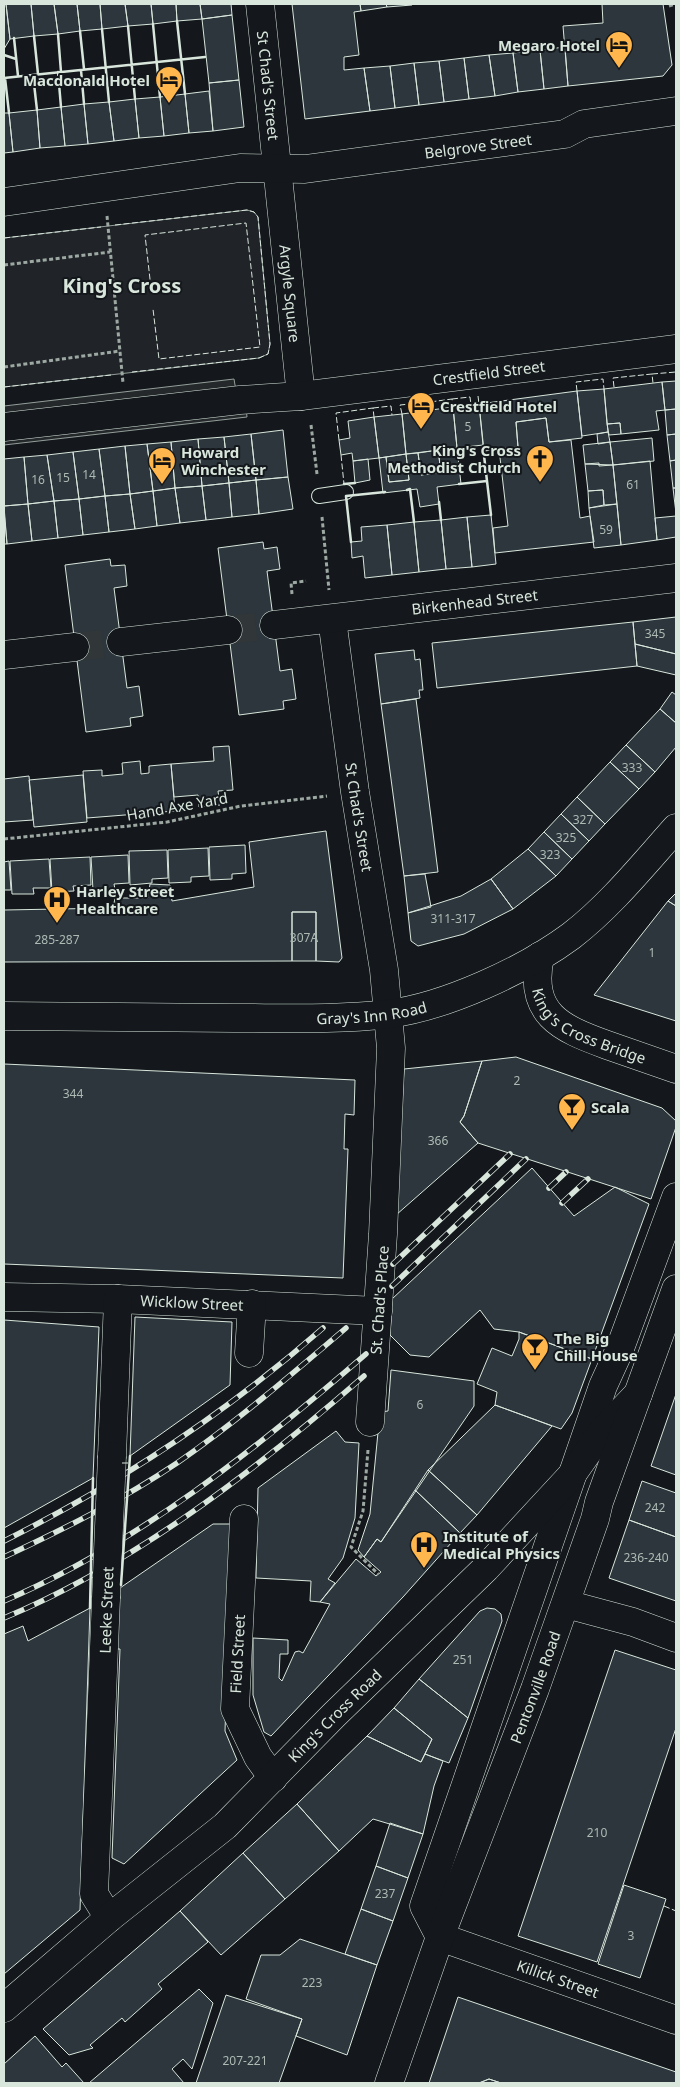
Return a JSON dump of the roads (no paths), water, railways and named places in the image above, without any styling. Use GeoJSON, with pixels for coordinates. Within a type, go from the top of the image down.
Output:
{"type":"FeatureCollection","features":[{"type":"Feature","properties":{"kind":"main road","name":"St Chad's Street"},"geometry":{"type":"LineString","coordinates":[[260,4],[276,168]]}},
{"type":"Feature","properties":{"kind":"main road","name":"Belgrove Street"},"geometry":{"type":"LineString","coordinates":[[276,168],[305,169],[565,134],[584,124],[676,111]]}},
{"type":"Feature","properties":{"kind":"main road"},"geometry":{"type":"LineString","coordinates":[[4,202],[240,168],[276,168]]}},
{"type":"Feature","properties":{"kind":"main road","name":"Argyle Square"},"geometry":{"type":"LineString","coordinates":[[276,168],[301,396]]}},
{"type":"Feature","properties":{"kind":"main road","name":"Crestfield Street"},"geometry":{"type":"LineString","coordinates":[[301,396],[676,349]]}},
{"type":"Feature","properties":{"kind":"main road"},"geometry":{"type":"LineString","coordinates":[[4,427],[240,400],[301,396]]}},
{"type":"Feature","properties":{"kind":"main road","name":"Birkenhead Street"},"geometry":{"type":"LineString","coordinates":[[274,626],[676,578]]}},
{"type":"Feature","properties":{"kind":"main road","name":"St Chad's Street"},"geometry":{"type":"LineString","coordinates":[[332,619],[354,792],[363,830],[389,1014]]}},
{"type":"Feature","properties":{"kind":"main road"},"geometry":{"type":"LineString","coordinates":[[121,642],[228,630]]}},
{"type":"Feature","properties":{"kind":"main road"},"geometry":{"type":"LineString","coordinates":[[4,655],[75,647]]}},
{"type":"Feature","properties":{"kind":"main road","name":"Gray's Inn Road"},"geometry":{"type":"LineString","coordinates":[[4,1016],[327,1018],[389,1014],[464,992],[540,956],[571,936],[594,916],[676,828]]}},
{"type":"Feature","properties":{"kind":"main road","name":"King's Cross Bridge"},"geometry":{"type":"LineString","coordinates":[[540,956],[537,980],[539,991],[544,1005],[556,1021],[573,1033],[676,1069]]}},
{"type":"Feature","properties":{"kind":"main road","name":"St. Chad's Place"},"geometry":{"type":"LineString","coordinates":[[370,1422],[378,1311],[391,1048],[389,1014]]}},
{"type":"Feature","properties":{"kind":"main road"},"geometry":{"type":"LineString","coordinates":[[440,1937],[424,1906],[571,1476],[603,1386],[676,1197]]}},
{"type":"Feature","properties":{"kind":"main road","name":"Pentonville Road"},"geometry":{"type":"LineString","coordinates":[[389,2083],[440,1937],[480,1838],[566,1604],[599,1502],[676,1289]]}},
{"type":"Feature","properties":{"kind":"main road","name":"Wicklow Street"},"geometry":{"type":"LineString","coordinates":[[4,1297],[118,1298],[378,1311]]}},
{"type":"Feature","properties":{"kind":"main road","name":"Leeke Street"},"geometry":{"type":"LineString","coordinates":[[109,1918],[94,1894],[118,1298]]}},
{"type":"Feature","properties":{"kind":"main road"},"geometry":{"type":"LineString","coordinates":[[249,1353],[252,1304]]}},
{"type":"Feature","properties":{"kind":"main road","name":"King's Cross Road"},"geometry":{"type":"LineString","coordinates":[[4,2008],[109,1918],[226,1826],[341,1708],[486,1568],[571,1476],[602,1432],[638,1394]]}},
{"type":"Feature","properties":{"kind":"main road","name":"Field Street"},"geometry":{"type":"LineString","coordinates":[[244,1519],[235,1709],[258,1757],[273,1778]]}},
{"type":"Feature","properties":{"kind":"main road"},"geometry":{"type":"LineString","coordinates":[[566,1604],[633,1622],[676,1638]]}},
{"type":"Feature","properties":{"kind":"main road","name":"Killick Street"},"geometry":{"type":"LineString","coordinates":[[440,1937],[676,2020]]}},
{"type":"Feature","properties":{"kind":"lane"},"geometry":{"type":"LineString","coordinates":[[320,496],[346,492]]}},
{"type":"Feature","properties":{"kind":"tunnel"},"geometry":{"type":"LineString","coordinates":[[228,630],[274,625]]}},
{"type":"Feature","properties":{"kind":"tunnel"},"geometry":{"type":"LineString","coordinates":[[75,647],[121,642]]}},
{"type":"Feature","properties":{"kind":"railway"},"geometry":{"type":"LineString","coordinates":[[393,1264],[510,1154]]}},
{"type":"Feature","properties":{"kind":"railway"},"geometry":{"type":"LineString","coordinates":[[392,1286],[526,1159]]}},
{"type":"Feature","properties":{"kind":"railway"},"geometry":{"type":"LineString","coordinates":[[549,1188],[566,1172]]}},
{"type":"Feature","properties":{"kind":"railway"},"geometry":{"type":"LineString","coordinates":[[562,1203],[588,1179]]}},
{"type":"Feature","properties":{"kind":"railway"},"geometry":{"type":"LineString","coordinates":[[4,1541],[89,1495],[171,1445],[249,1389],[323,1328]]}},
{"type":"Feature","properties":{"kind":"railway"},"geometry":{"type":"LineString","coordinates":[[4,1557],[92,1513],[177,1463],[242,1415],[346,1328]]}},
{"type":"Feature","properties":{"kind":"railway"},"geometry":{"type":"LineString","coordinates":[[4,1601],[54,1578],[149,1522],[239,1459],[366,1354]]}},
{"type":"Feature","properties":{"kind":"railway"},"geometry":{"type":"LineString","coordinates":[[4,1618],[53,1596],[148,1542],[238,1479],[364,1376]]}},
{"type":"Feature","properties":{"kind":"place","name":"Megaro Hotel"},"geometry":{"type":"Point","coordinates":[619,69]}},
{"type":"Feature","properties":{"kind":"place","name":"Macdonald Hotel"},"geometry":{"type":"Point","coordinates":[169,104]}},
{"type":"Feature","properties":{"kind":"place","name":"Crestfield Hotel"},"geometry":{"type":"Point","coordinates":[421,430]}},
{"type":"Feature","properties":{"kind":"place","name":"King's Cross Methodist Church"},"geometry":{"type":"Point","coordinates":[540,483]}},
{"type":"Feature","properties":{"kind":"place","name":"Howard Winchester"},"geometry":{"type":"Point","coordinates":[162,485]}},
{"type":"Feature","properties":{"kind":"place","name":"Harley Street Healthcare"},"geometry":{"type":"Point","coordinates":[57,924]}},
{"type":"Feature","properties":{"kind":"place","name":"Scala"},"geometry":{"type":"Point","coordinates":[572,1131]}},
{"type":"Feature","properties":{"kind":"place","name":"The Big Chill House"},"geometry":{"type":"Point","coordinates":[535,1371]}},
{"type":"Feature","properties":{"kind":"place","name":"Institute of Medical Physics"},"geometry":{"type":"Point","coordinates":[424,1569]}},
{"type":"Feature","properties":{"kind":"district","name":"King's Cross"},"geometry":{"type":"Point","coordinates":[122,285]}}]}
